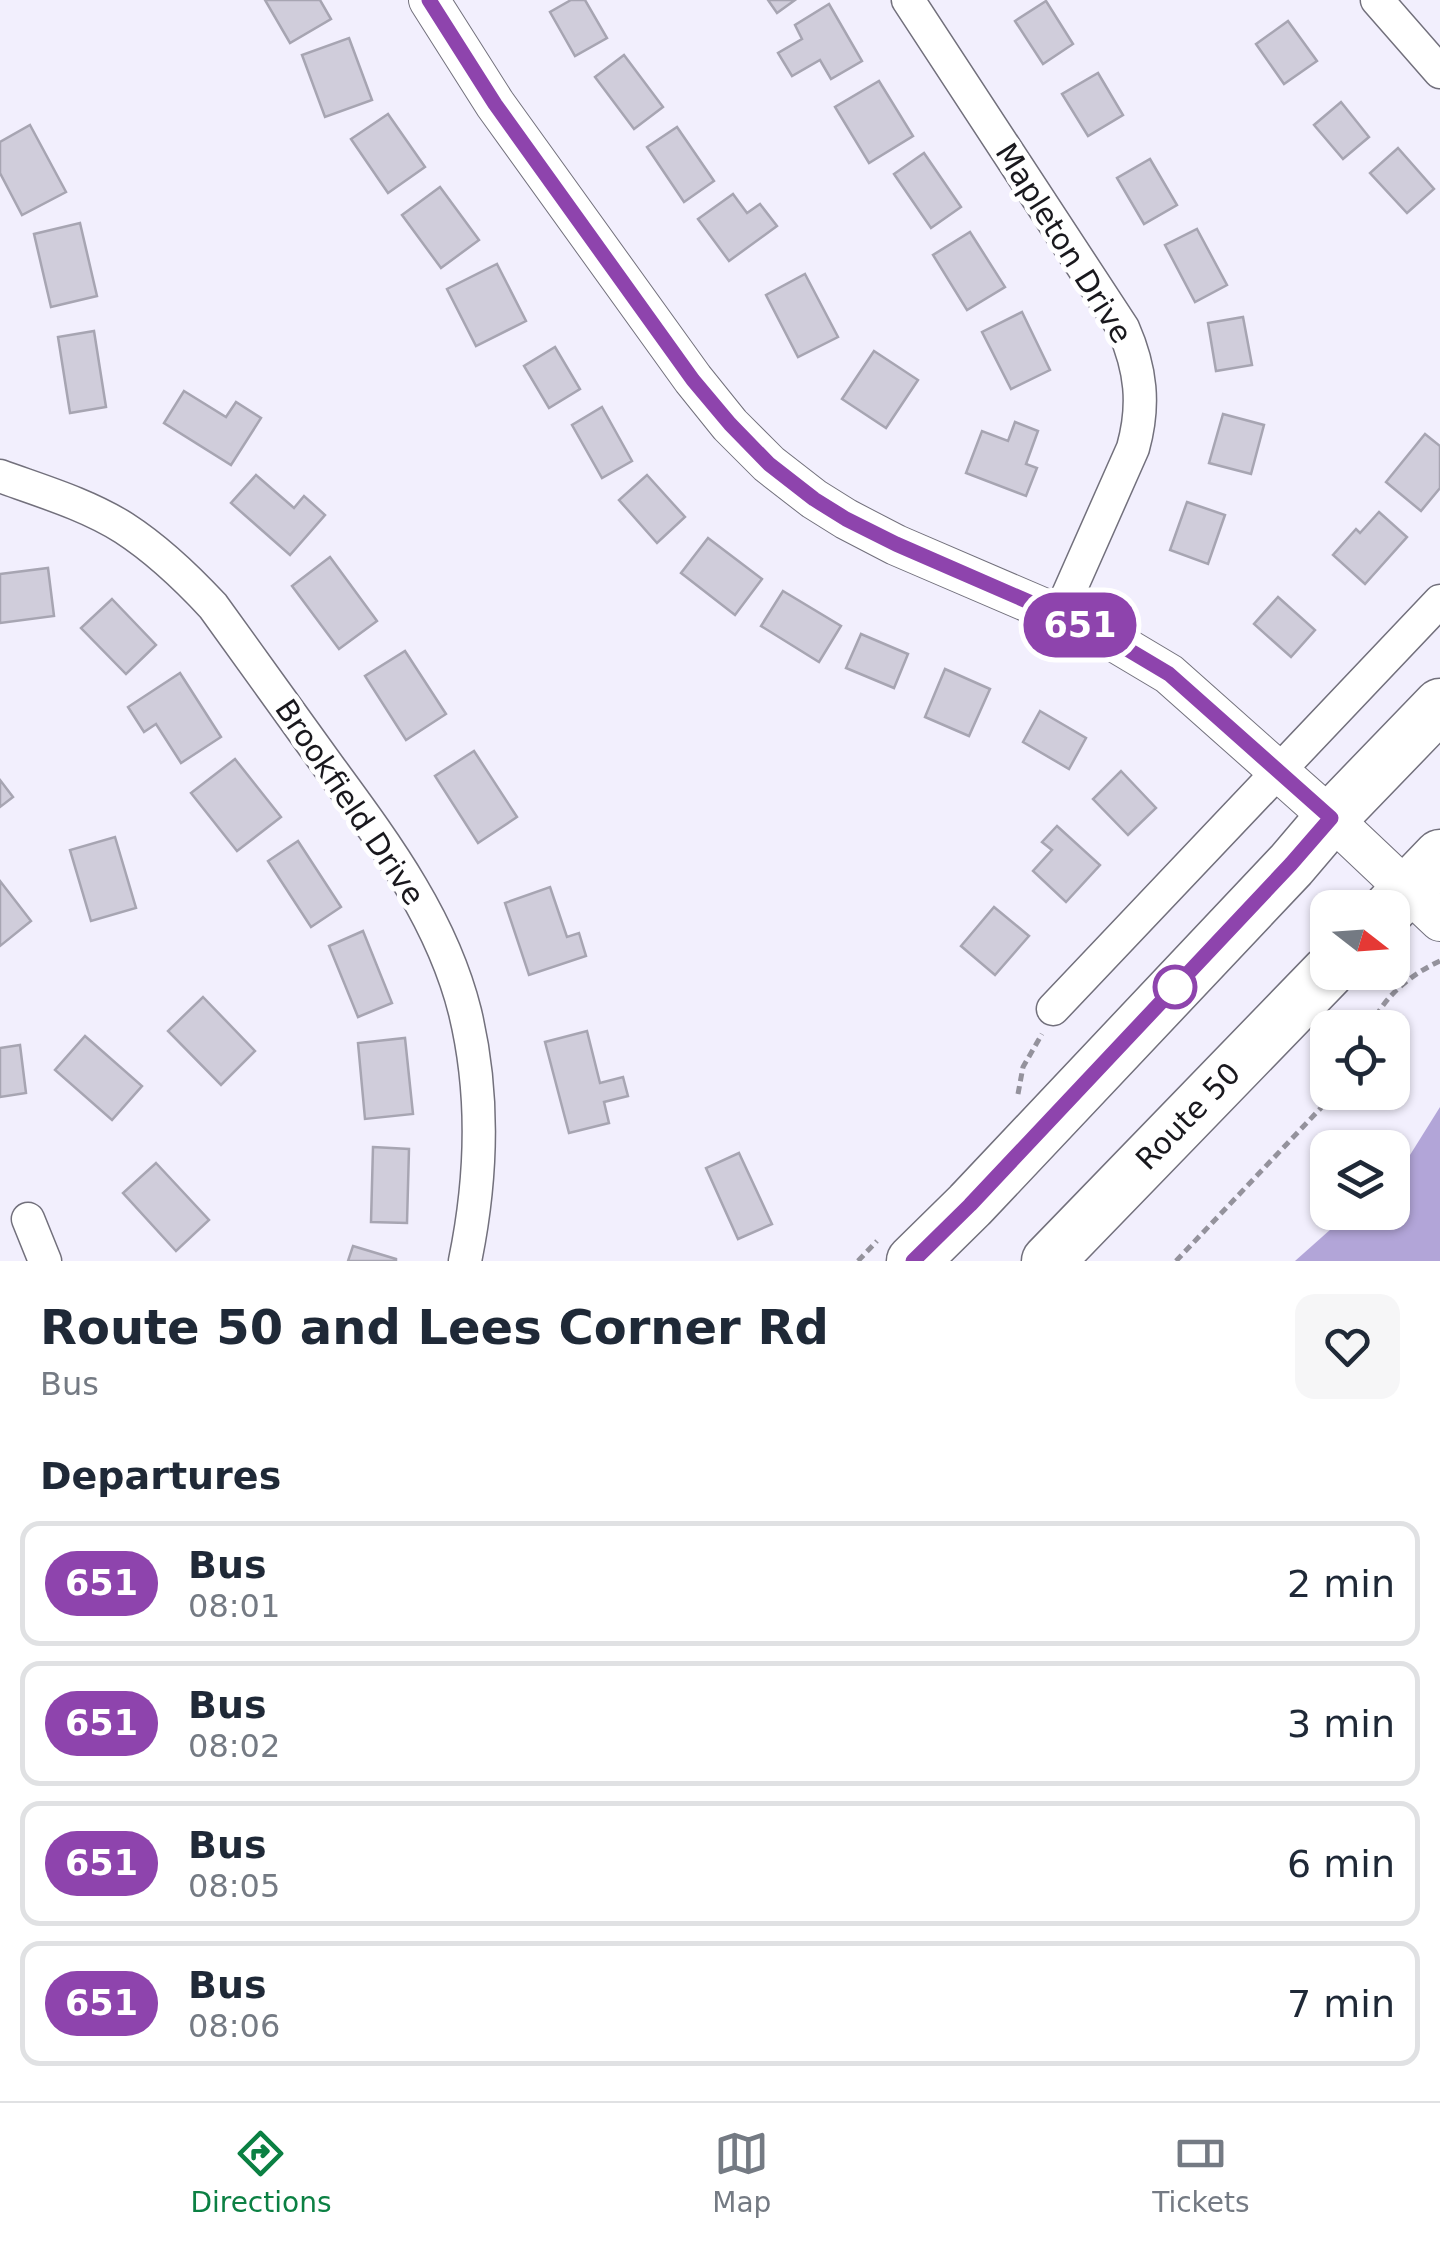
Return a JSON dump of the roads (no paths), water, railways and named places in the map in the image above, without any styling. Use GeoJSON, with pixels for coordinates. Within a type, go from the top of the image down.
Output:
{"type":"FeatureCollection","features":[{"type":"Feature","properties":{"kind":"highway"},"geometry":{"type":"LineString","coordinates":[[913,1261],[1440,705]]}},
{"type":"Feature","properties":{"kind":"highway","name":"Route 50"},"geometry":{"type":"LineString","coordinates":[[1048,1261],[1311,990]]}},
{"type":"Feature","properties":{"kind":"street"},"geometry":{"type":"LineString","coordinates":[[429,0],[495,104],[693,380],[769,464],[846,519],[1059,615],[1169,674],[1419,894]]}},
{"type":"Feature","properties":{"kind":"street","name":"Mapleton Drive"},"geometry":{"type":"LineString","coordinates":[[908,0],[1123,328],[1136,364],[1141,400],[1133,448],[1059,615]]}},
{"type":"Feature","properties":{"kind":"street"},"geometry":{"type":"LineString","coordinates":[[1377,0],[1440,72]]}},
{"type":"Feature","properties":{"kind":"street","name":"Brookfield Drive"},"geometry":{"type":"LineString","coordinates":[[0,476],[82,507],[122,527],[185,576],[213,606],[380,836],[420,901],[445,954],[464,1009],[475,1066],[480,1123],[478,1180],[465,1261]]}},
{"type":"Feature","properties":{"kind":"street"},"geometry":{"type":"LineString","coordinates":[[1053,1009],[1440,601]]}},
{"type":"Feature","properties":{"kind":"street"},"geometry":{"type":"LineString","coordinates":[[28,1219],[44,1261]]}}]}
